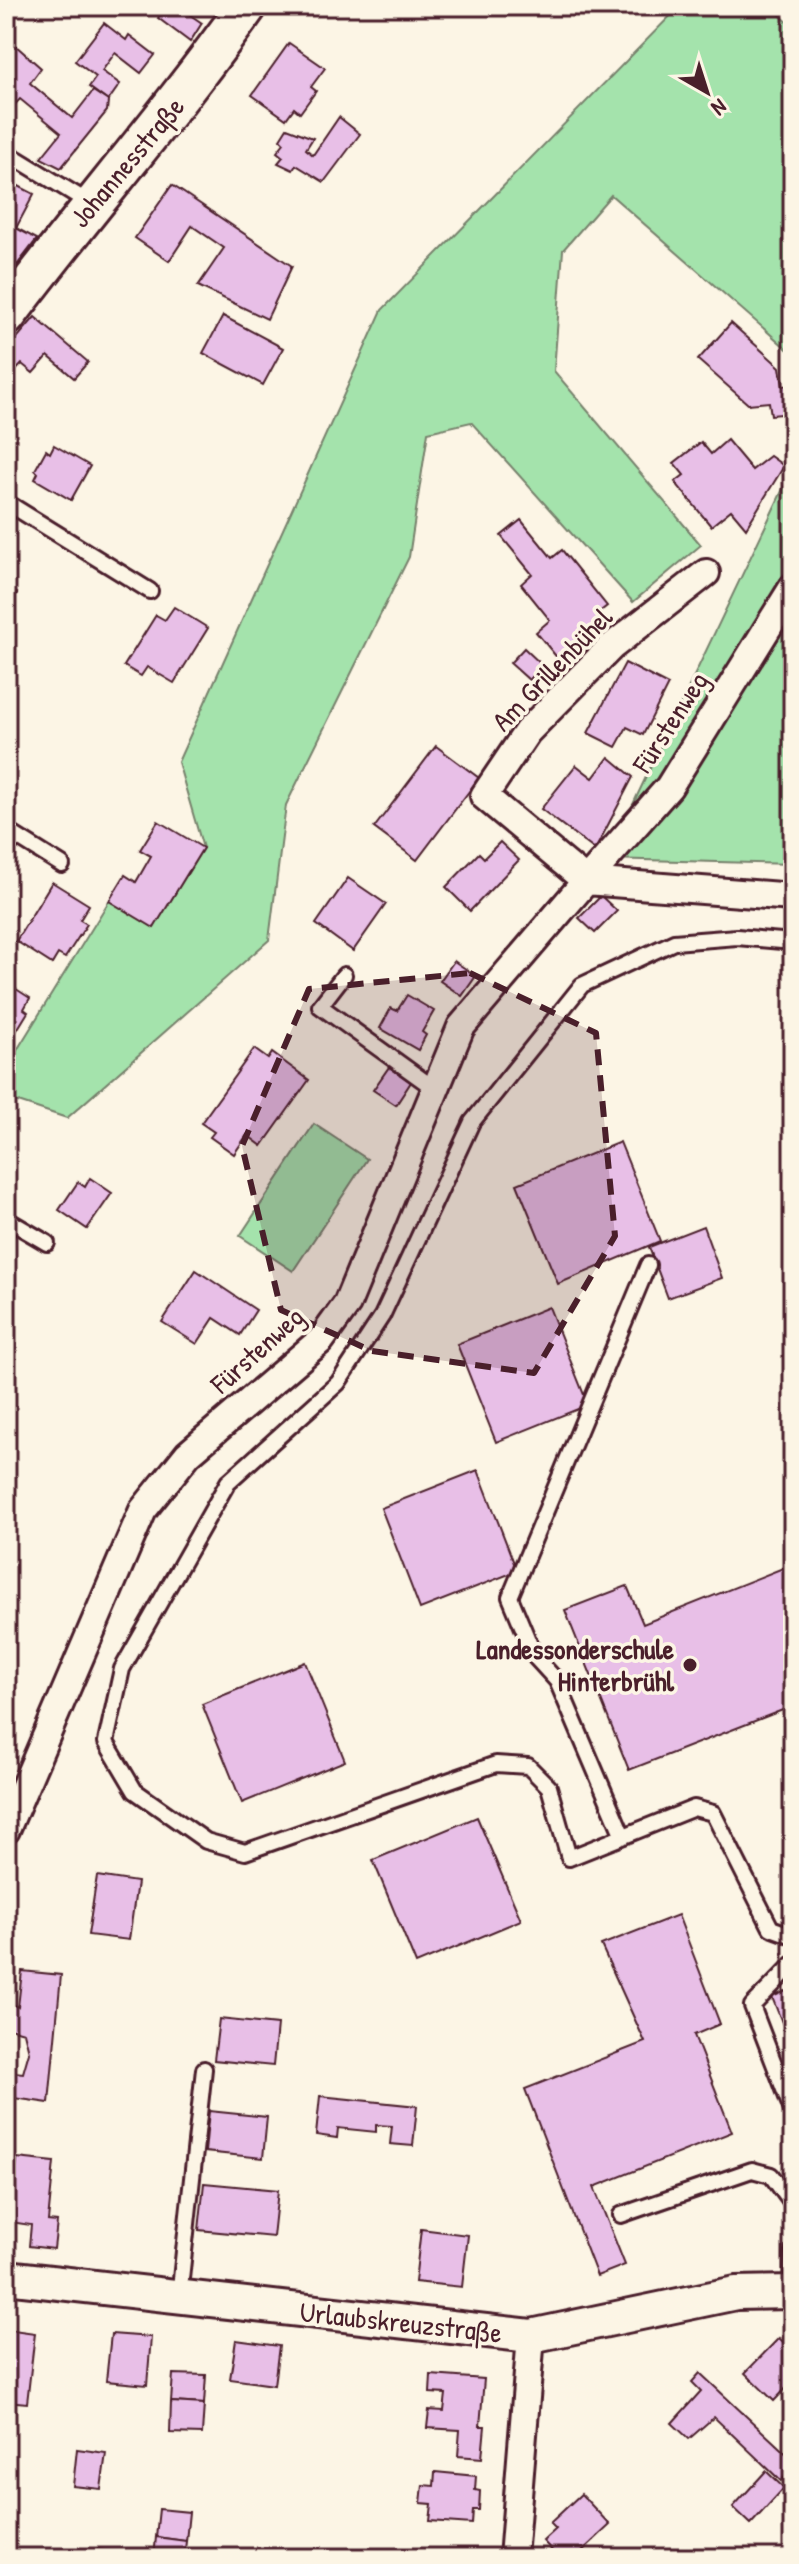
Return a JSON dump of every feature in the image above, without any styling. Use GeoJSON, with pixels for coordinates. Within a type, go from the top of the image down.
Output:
{"type":"FeatureCollection","features":[{"type":"Feature","properties":{"kind":"main road","name":"Johannesstraße"},"geometry":{"type":"LineString","coordinates":[[6,316],[91,204],[191,85],[247,6]]}},
{"type":"Feature","properties":{"kind":"street","name":"Am Grillenbühel"},"geometry":{"type":"LineString","coordinates":[[586,881],[484,796],[527,732],[611,647],[706,573]]}},
{"type":"Feature","properties":{"kind":"street","name":"Fürstenweg"},"geometry":{"type":"LineString","coordinates":[[6,1830],[143,1510],[188,1454],[321,1340],[347,1304],[461,1027],[669,787],[793,587]]}},
{"type":"Feature","properties":{"kind":"street"},"geometry":{"type":"LineString","coordinates":[[586,881],[793,897]]}},
{"type":"Feature","properties":{"kind":"street","name":"Urlaubskreuzstraße"},"geometry":{"type":"LineString","coordinates":[[6,2277],[531,2336],[736,2293],[792,2292]]}},
{"type":"Feature","properties":{"kind":"street"},"geometry":{"type":"LineString","coordinates":[[513,2558],[531,2336]]}},
{"type":"Feature","properties":{"kind":"lane"},"geometry":{"type":"LineString","coordinates":[[6,152],[91,204]]}},
{"type":"Feature","properties":{"kind":"lane"},"geometry":{"type":"LineString","coordinates":[[6,502],[150,591]]}},
{"type":"Feature","properties":{"kind":"lane"},"geometry":{"type":"LineString","coordinates":[[6,830],[62,865]]}},
{"type":"Feature","properties":{"kind":"lane"},"geometry":{"type":"LineString","coordinates":[[793,942],[737,937],[674,942],[582,985],[472,1122],[382,1316],[338,1383],[228,1482],[122,1669],[106,1742],[135,1791],[206,1841],[245,1852],[302,1835],[496,1764],[528,1766],[549,1787],[569,1858],[694,1808],[713,1813],[771,1928],[793,1936]]}},
{"type":"Feature","properties":{"kind":"lane"},"geometry":{"type":"LineString","coordinates":[[344,975],[320,1006],[435,1089]]}},
{"type":"Feature","properties":{"kind":"lane"},"geometry":{"type":"LineString","coordinates":[[6,1219],[47,1243]]}},
{"type":"Feature","properties":{"kind":"lane"},"geometry":{"type":"LineString","coordinates":[[623,1836],[557,1681],[535,1657],[510,1597],[648,1265]]}},
{"type":"Feature","properties":{"kind":"lane"},"geometry":{"type":"LineString","coordinates":[[793,1964],[752,2006],[793,2113]]}},
{"type":"Feature","properties":{"kind":"lane"},"geometry":{"type":"LineString","coordinates":[[179,2297],[204,2069]]}},
{"type":"Feature","properties":{"kind":"lane"},"geometry":{"type":"LineString","coordinates":[[621,2215],[752,2170],[771,2175],[793,2205]]}},
{"type":"Feature","properties":{"kind":"lane"},"geometry":{"type":"LineString","coordinates":[[792,2292],[793,2251]]}},
{"type":"Feature","properties":{"kind":"highlighted area"},"geometry":{"type":"Polygon","coordinates":[[[470,973],[596,1033],[615,1236],[534,1373],[372,1351],[281,1310],[242,1146],[309,989],[470,973]]]}},
{"type":"Feature","properties":{"kind":"green space"},"geometry":{"type":"Polygon","coordinates":[[[680,6],[770,6],[793,27],[793,354],[611,195],[563,250],[554,371],[701,545],[633,602],[471,422],[428,432],[409,557],[286,805],[269,940],[67,1118],[6,1098],[6,1068],[109,901],[154,928],[203,848],[178,762],[382,310],[680,6]]]}},
{"type":"Feature","properties":{"kind":"green space"},"geometry":{"type":"Polygon","coordinates":[[[793,468],[793,864],[607,859],[793,468]]]}},
{"type":"Feature","properties":{"kind":"green space"},"geometry":{"type":"Polygon","coordinates":[[[314,1124],[367,1159],[293,1271],[240,1236],[314,1124]]]}},
{"type":"Feature","properties":{"kind":"building"},"geometry":{"type":"Polygon","coordinates":[[[166,6],[177,6],[202,23],[190,42],[158,18],[166,6]]]}},
{"type":"Feature","properties":{"kind":"building"},"geometry":{"type":"Polygon","coordinates":[[[104,23],[126,40],[129,35],[155,55],[141,73],[115,53],[102,71],[120,84],[108,101],[89,87],[96,77],[75,61],[104,23]]]}},
{"type":"Feature","properties":{"kind":"building"},"geometry":{"type":"Polygon","coordinates":[[[6,37],[41,68],[30,83],[72,118],[93,91],[108,101],[107,111],[61,168],[41,158],[61,133],[20,99],[6,114],[6,37]]]}},
{"type":"Feature","properties":{"kind":"building"},"geometry":{"type":"Polygon","coordinates":[[[289,43],[325,68],[311,87],[316,91],[300,113],[294,108],[286,119],[252,95],[289,43]]]}},
{"type":"Feature","properties":{"kind":"building"},"geometry":{"type":"Polygon","coordinates":[[[339,117],[360,134],[324,182],[296,165],[293,170],[278,163],[283,157],[277,152],[284,143],[280,139],[287,128],[313,138],[306,149],[313,155],[339,117]]]}},
{"type":"Feature","properties":{"kind":"building"},"geometry":{"type":"Polygon","coordinates":[[[7,180],[34,194],[16,228],[37,239],[17,265],[6,258],[7,180]]]}},
{"type":"Feature","properties":{"kind":"building"},"geometry":{"type":"Polygon","coordinates":[[[172,185],[292,266],[267,319],[198,286],[224,248],[192,226],[169,261],[135,238],[172,185]]]}},
{"type":"Feature","properties":{"kind":"building"},"geometry":{"type":"Polygon","coordinates":[[[223,316],[283,348],[263,385],[203,353],[223,316]]]}},
{"type":"Feature","properties":{"kind":"building"},"geometry":{"type":"Polygon","coordinates":[[[35,317],[88,362],[74,378],[48,356],[33,373],[22,364],[11,376],[6,372],[6,351],[35,317]]]}},
{"type":"Feature","properties":{"kind":"building"},"geometry":{"type":"Polygon","coordinates":[[[731,323],[780,367],[783,386],[793,385],[793,413],[771,415],[769,402],[748,404],[698,360],[731,323]]]}},
{"type":"Feature","properties":{"kind":"building"},"geometry":{"type":"Polygon","coordinates":[[[727,440],[752,470],[770,456],[784,466],[746,528],[731,510],[711,526],[675,482],[684,475],[674,463],[701,442],[711,454],[727,440]]]}},
{"type":"Feature","properties":{"kind":"building"},"geometry":{"type":"Polygon","coordinates":[[[54,445],[90,466],[71,500],[35,479],[38,473],[35,470],[46,450],[50,453],[54,445]]]}},
{"type":"Feature","properties":{"kind":"building"},"geometry":{"type":"Polygon","coordinates":[[[521,520],[552,558],[562,550],[607,606],[597,614],[603,622],[596,627],[602,635],[564,666],[536,632],[550,620],[521,584],[532,574],[501,536],[521,520]]]}},
{"type":"Feature","properties":{"kind":"building"},"geometry":{"type":"Polygon","coordinates":[[[6,586],[17,593],[6,610],[6,586]]]}},
{"type":"Feature","properties":{"kind":"building"},"geometry":{"type":"Polygon","coordinates":[[[174,607],[208,628],[174,683],[147,667],[141,676],[124,666],[156,615],[165,620],[174,607]]]}},
{"type":"Feature","properties":{"kind":"building"},"geometry":{"type":"Polygon","coordinates":[[[524,648],[543,666],[529,680],[510,663],[524,648]]]}},
{"type":"Feature","properties":{"kind":"building"},"geometry":{"type":"Polygon","coordinates":[[[625,663],[668,685],[643,735],[627,727],[616,747],[588,733],[625,663]]]}},
{"type":"Feature","properties":{"kind":"building"},"geometry":{"type":"Polygon","coordinates":[[[436,746],[479,778],[417,860],[374,828],[436,746]]]}},
{"type":"Feature","properties":{"kind":"building"},"geometry":{"type":"Polygon","coordinates":[[[609,757],[633,777],[595,850],[541,809],[576,765],[593,778],[609,757]]]}},
{"type":"Feature","properties":{"kind":"building"},"geometry":{"type":"Polygon","coordinates":[[[158,821],[203,848],[154,928],[109,901],[125,875],[136,882],[151,856],[140,850],[158,821]]]}},
{"type":"Feature","properties":{"kind":"building"},"geometry":{"type":"Polygon","coordinates":[[[500,842],[519,860],[470,911],[446,887],[479,853],[484,858],[500,842]]]}},
{"type":"Feature","properties":{"kind":"building"},"geometry":{"type":"Polygon","coordinates":[[[348,878],[386,904],[353,951],[316,924],[348,878]]]}},
{"type":"Feature","properties":{"kind":"building"},"geometry":{"type":"Polygon","coordinates":[[[52,882],[89,905],[80,920],[87,924],[65,958],[58,954],[52,964],[16,941],[52,882]]]}},
{"type":"Feature","properties":{"kind":"building"},"geometry":{"type":"Polygon","coordinates":[[[601,896],[617,911],[595,933],[579,918],[601,896]]]}},
{"type":"Feature","properties":{"kind":"building"},"geometry":{"type":"Polygon","coordinates":[[[454,961],[476,976],[462,996],[440,981],[454,961]]]}},
{"type":"Feature","properties":{"kind":"building"},"geometry":{"type":"Polygon","coordinates":[[[10,985],[30,998],[24,1009],[28,1012],[6,1048],[6,991],[10,985]]]}},
{"type":"Feature","properties":{"kind":"building"},"geometry":{"type":"Polygon","coordinates":[[[407,995],[434,1011],[422,1032],[426,1035],[418,1050],[380,1028],[391,1008],[397,1011],[407,995]]]}},
{"type":"Feature","properties":{"kind":"building"},"geometry":{"type":"Polygon","coordinates":[[[254,1049],[268,1059],[272,1053],[309,1080],[262,1146],[247,1135],[234,1154],[210,1137],[214,1132],[201,1123],[254,1049]]]}},
{"type":"Feature","properties":{"kind":"building"},"geometry":{"type":"Polygon","coordinates":[[[389,1067],[411,1082],[396,1105],[373,1090],[389,1067]]]}},
{"type":"Feature","properties":{"kind":"building"},"geometry":{"type":"Polygon","coordinates":[[[620,1142],[660,1241],[558,1284],[517,1184],[620,1142]]]}},
{"type":"Feature","properties":{"kind":"building"},"geometry":{"type":"Polygon","coordinates":[[[90,1178],[112,1193],[87,1229],[59,1210],[78,1182],[85,1187],[90,1178]]]}},
{"type":"Feature","properties":{"kind":"building"},"geometry":{"type":"Polygon","coordinates":[[[703,1226],[722,1278],[668,1298],[649,1247],[703,1226]]]}},
{"type":"Feature","properties":{"kind":"building"},"geometry":{"type":"Polygon","coordinates":[[[196,1270],[256,1310],[240,1335],[214,1318],[197,1344],[162,1322],[196,1270]]]}},
{"type":"Feature","properties":{"kind":"building"},"geometry":{"type":"Polygon","coordinates":[[[549,1307],[588,1405],[496,1442],[457,1344],[549,1307]]]}},
{"type":"Feature","properties":{"kind":"building"},"geometry":{"type":"Polygon","coordinates":[[[478,1470],[517,1571],[420,1609],[381,1508],[478,1470]]]}},
{"type":"Feature","properties":{"kind":"building","name":"Landessonderschule Hinterbrühl"},"geometry":{"type":"Polygon","coordinates":[[[793,1564],[793,1706],[629,1770],[565,1610],[627,1586],[643,1624],[793,1564]]]}},
{"type":"Feature","properties":{"kind":"building"},"geometry":{"type":"Polygon","coordinates":[[[305,1662],[345,1761],[242,1803],[202,1704],[305,1662]]]}},
{"type":"Feature","properties":{"kind":"building"},"geometry":{"type":"Polygon","coordinates":[[[477,1817],[521,1920],[416,1964],[373,1860],[477,1817]]]}},
{"type":"Feature","properties":{"kind":"building"},"geometry":{"type":"Polygon","coordinates":[[[97,1876],[137,1882],[129,1940],[88,1935],[97,1876]]]}},
{"type":"Feature","properties":{"kind":"building"},"geometry":{"type":"Polygon","coordinates":[[[678,1915],[720,2024],[694,2035],[732,2132],[594,2187],[625,2265],[597,2276],[525,2089],[645,2042],[601,1945],[678,1915]]]}},
{"type":"Feature","properties":{"kind":"building"},"geometry":{"type":"Polygon","coordinates":[[[22,1971],[61,1975],[49,2103],[6,2097],[6,2071],[23,2073],[29,2052],[24,2032],[6,2027],[6,2000],[18,2007],[22,1971]]]}},
{"type":"Feature","properties":{"kind":"building"},"geometry":{"type":"Polygon","coordinates":[[[793,1988],[793,2027],[785,2030],[772,1997],[793,1988]]]}},
{"type":"Feature","properties":{"kind":"building"},"geometry":{"type":"Polygon","coordinates":[[[219,2019],[277,2025],[273,2066],[214,2060],[219,2019]]]}},
{"type":"Feature","properties":{"kind":"building"},"geometry":{"type":"Polygon","coordinates":[[[320,2096],[417,2106],[413,2146],[390,2144],[392,2126],[376,2125],[376,2132],[338,2128],[337,2138],[316,2135],[320,2096]]]}},
{"type":"Feature","properties":{"kind":"building"},"geometry":{"type":"Polygon","coordinates":[[[209,2111],[267,2117],[263,2158],[205,2152],[209,2111]]]}},
{"type":"Feature","properties":{"kind":"building"},"geometry":{"type":"Polygon","coordinates":[[[17,2158],[54,2162],[48,2221],[57,2222],[54,2249],[29,2246],[31,2225],[10,2222],[17,2158]]]}},
{"type":"Feature","properties":{"kind":"building"},"geometry":{"type":"Polygon","coordinates":[[[204,2183],[278,2190],[273,2237],[199,2230],[204,2183]]]}},
{"type":"Feature","properties":{"kind":"building"},"geometry":{"type":"Polygon","coordinates":[[[421,2229],[468,2235],[462,2287],[415,2282],[421,2229]]]}},
{"type":"Feature","properties":{"kind":"building"},"geometry":{"type":"Polygon","coordinates":[[[6,2329],[35,2333],[27,2403],[6,2401],[6,2329]]]}},
{"type":"Feature","properties":{"kind":"building"},"geometry":{"type":"Polygon","coordinates":[[[111,2334],[151,2337],[147,2385],[106,2381],[111,2334]]]}},
{"type":"Feature","properties":{"kind":"building"},"geometry":{"type":"Polygon","coordinates":[[[779,2338],[793,2351],[793,2381],[774,2401],[745,2373],[779,2338]]]}},
{"type":"Feature","properties":{"kind":"building"},"geometry":{"type":"Polygon","coordinates":[[[236,2340],[279,2346],[274,2385],[230,2379],[236,2340]]]}},
{"type":"Feature","properties":{"kind":"building"},"geometry":{"type":"Polygon","coordinates":[[[700,2373],[793,2460],[793,2468],[781,2481],[714,2417],[689,2439],[672,2423],[701,2391],[692,2382],[700,2373]]]}},
{"type":"Feature","properties":{"kind":"building"},"geometry":{"type":"Polygon","coordinates":[[[173,2374],[206,2375],[204,2404],[171,2402],[173,2374]]]}},
{"type":"Feature","properties":{"kind":"building"},"geometry":{"type":"Polygon","coordinates":[[[431,2375],[484,2379],[480,2426],[485,2426],[482,2458],[458,2456],[460,2430],[427,2428],[429,2410],[444,2411],[446,2394],[430,2393],[431,2375]]]}},
{"type":"Feature","properties":{"kind":"building"},"geometry":{"type":"Polygon","coordinates":[[[171,2402],[204,2404],[202,2434],[170,2433],[171,2402]]]}},
{"type":"Feature","properties":{"kind":"building"},"geometry":{"type":"Polygon","coordinates":[[[77,2449],[106,2453],[101,2489],[73,2486],[77,2449]]]}},
{"type":"Feature","properties":{"kind":"building"},"geometry":{"type":"Polygon","coordinates":[[[766,2471],[784,2488],[751,2524],[733,2507],[766,2471]]]}},
{"type":"Feature","properties":{"kind":"building"},"geometry":{"type":"Polygon","coordinates":[[[435,2472],[476,2476],[475,2490],[480,2491],[479,2510],[473,2510],[472,2524],[430,2521],[432,2504],[421,2503],[423,2485],[434,2486],[435,2472]]]}},
{"type":"Feature","properties":{"kind":"building"},"geometry":{"type":"Polygon","coordinates":[[[581,2494],[610,2525],[580,2553],[583,2558],[559,2558],[543,2541],[556,2529],[550,2523],[581,2494]]]}},
{"type":"Feature","properties":{"kind":"building"},"geometry":{"type":"Polygon","coordinates":[[[159,2509],[189,2512],[186,2541],[156,2537],[159,2509]]]}},
{"type":"Feature","properties":{"kind":"building"},"geometry":{"type":"Polygon","coordinates":[[[156,2537],[186,2541],[184,2558],[154,2558],[156,2537]]]}},
{"type":"Feature","properties":{"kind":"building"},"geometry":{"type":"Polygon","coordinates":[[[96,2549],[119,2552],[119,2558],[95,2558],[96,2549]]]}},
{"type":"Feature","properties":{"kind":"building"},"geometry":{"type":"Polygon","coordinates":[[[64,2554],[95,2558],[64,2558],[64,2554]]]}},
{"type":"Feature","properties":{"kind":"place","name":"Landessonderschule Hinterbrühl"},"geometry":{"type":"Point","coordinates":[690,1665]}}]}
